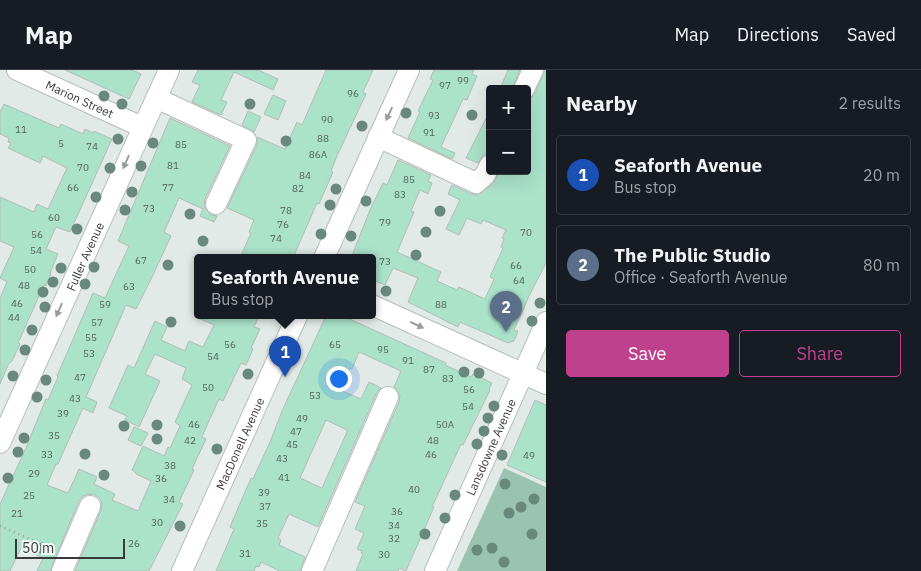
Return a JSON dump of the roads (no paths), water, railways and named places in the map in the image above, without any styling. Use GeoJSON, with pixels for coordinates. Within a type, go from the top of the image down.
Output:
{"type":"FeatureCollection","features":[{"type":"Feature","properties":{"kind":"street","name":"Marion Street"},"geometry":{"type":"LineString","coordinates":[[17,70],[142,127]]}},
{"type":"Feature","properties":{"kind":"street","name":"Fuller Avenue"},"geometry":{"type":"LineString","coordinates":[[0,443],[169,70]]}},
{"type":"Feature","properties":{"kind":"street"},"geometry":{"type":"LineString","coordinates":[[326,254],[409,70]]}},
{"type":"Feature","properties":{"kind":"street"},"geometry":{"type":"LineString","coordinates":[[526,85],[533,70]]}},
{"type":"Feature","properties":{"kind":"street"},"geometry":{"type":"LineString","coordinates":[[156,98],[246,140],[216,204]]}},
{"type":"Feature","properties":{"kind":"street"},"geometry":{"type":"LineString","coordinates":[[378,137],[476,183],[486,173]]}},
{"type":"Feature","properties":{"kind":"street"},"geometry":{"type":"LineString","coordinates":[[376,307],[546,384]]}},
{"type":"Feature","properties":{"kind":"street","name":"MacDonell Avenue"},"geometry":{"type":"LineString","coordinates":[[182,571],[296,319]]}},
{"type":"Feature","properties":{"kind":"street","name":"Lansdowne Avenue"},"geometry":{"type":"LineString","coordinates":[[434,571],[546,322]]}},
{"type":"Feature","properties":{"kind":"street"},"geometry":{"type":"LineString","coordinates":[[312,571],[388,397]]}},
{"type":"Feature","properties":{"kind":"street"},"geometry":{"type":"LineString","coordinates":[[65,563],[90,506]]}},
{"type":"Feature","properties":{"kind":"place","name":"The Public Studio"},"geometry":{"type":"Point","coordinates":[506,332]}},
{"type":"Feature","properties":{"kind":"place","name":"Seaforth Avenue"},"geometry":{"type":"Point","coordinates":[285,377]}}]}
